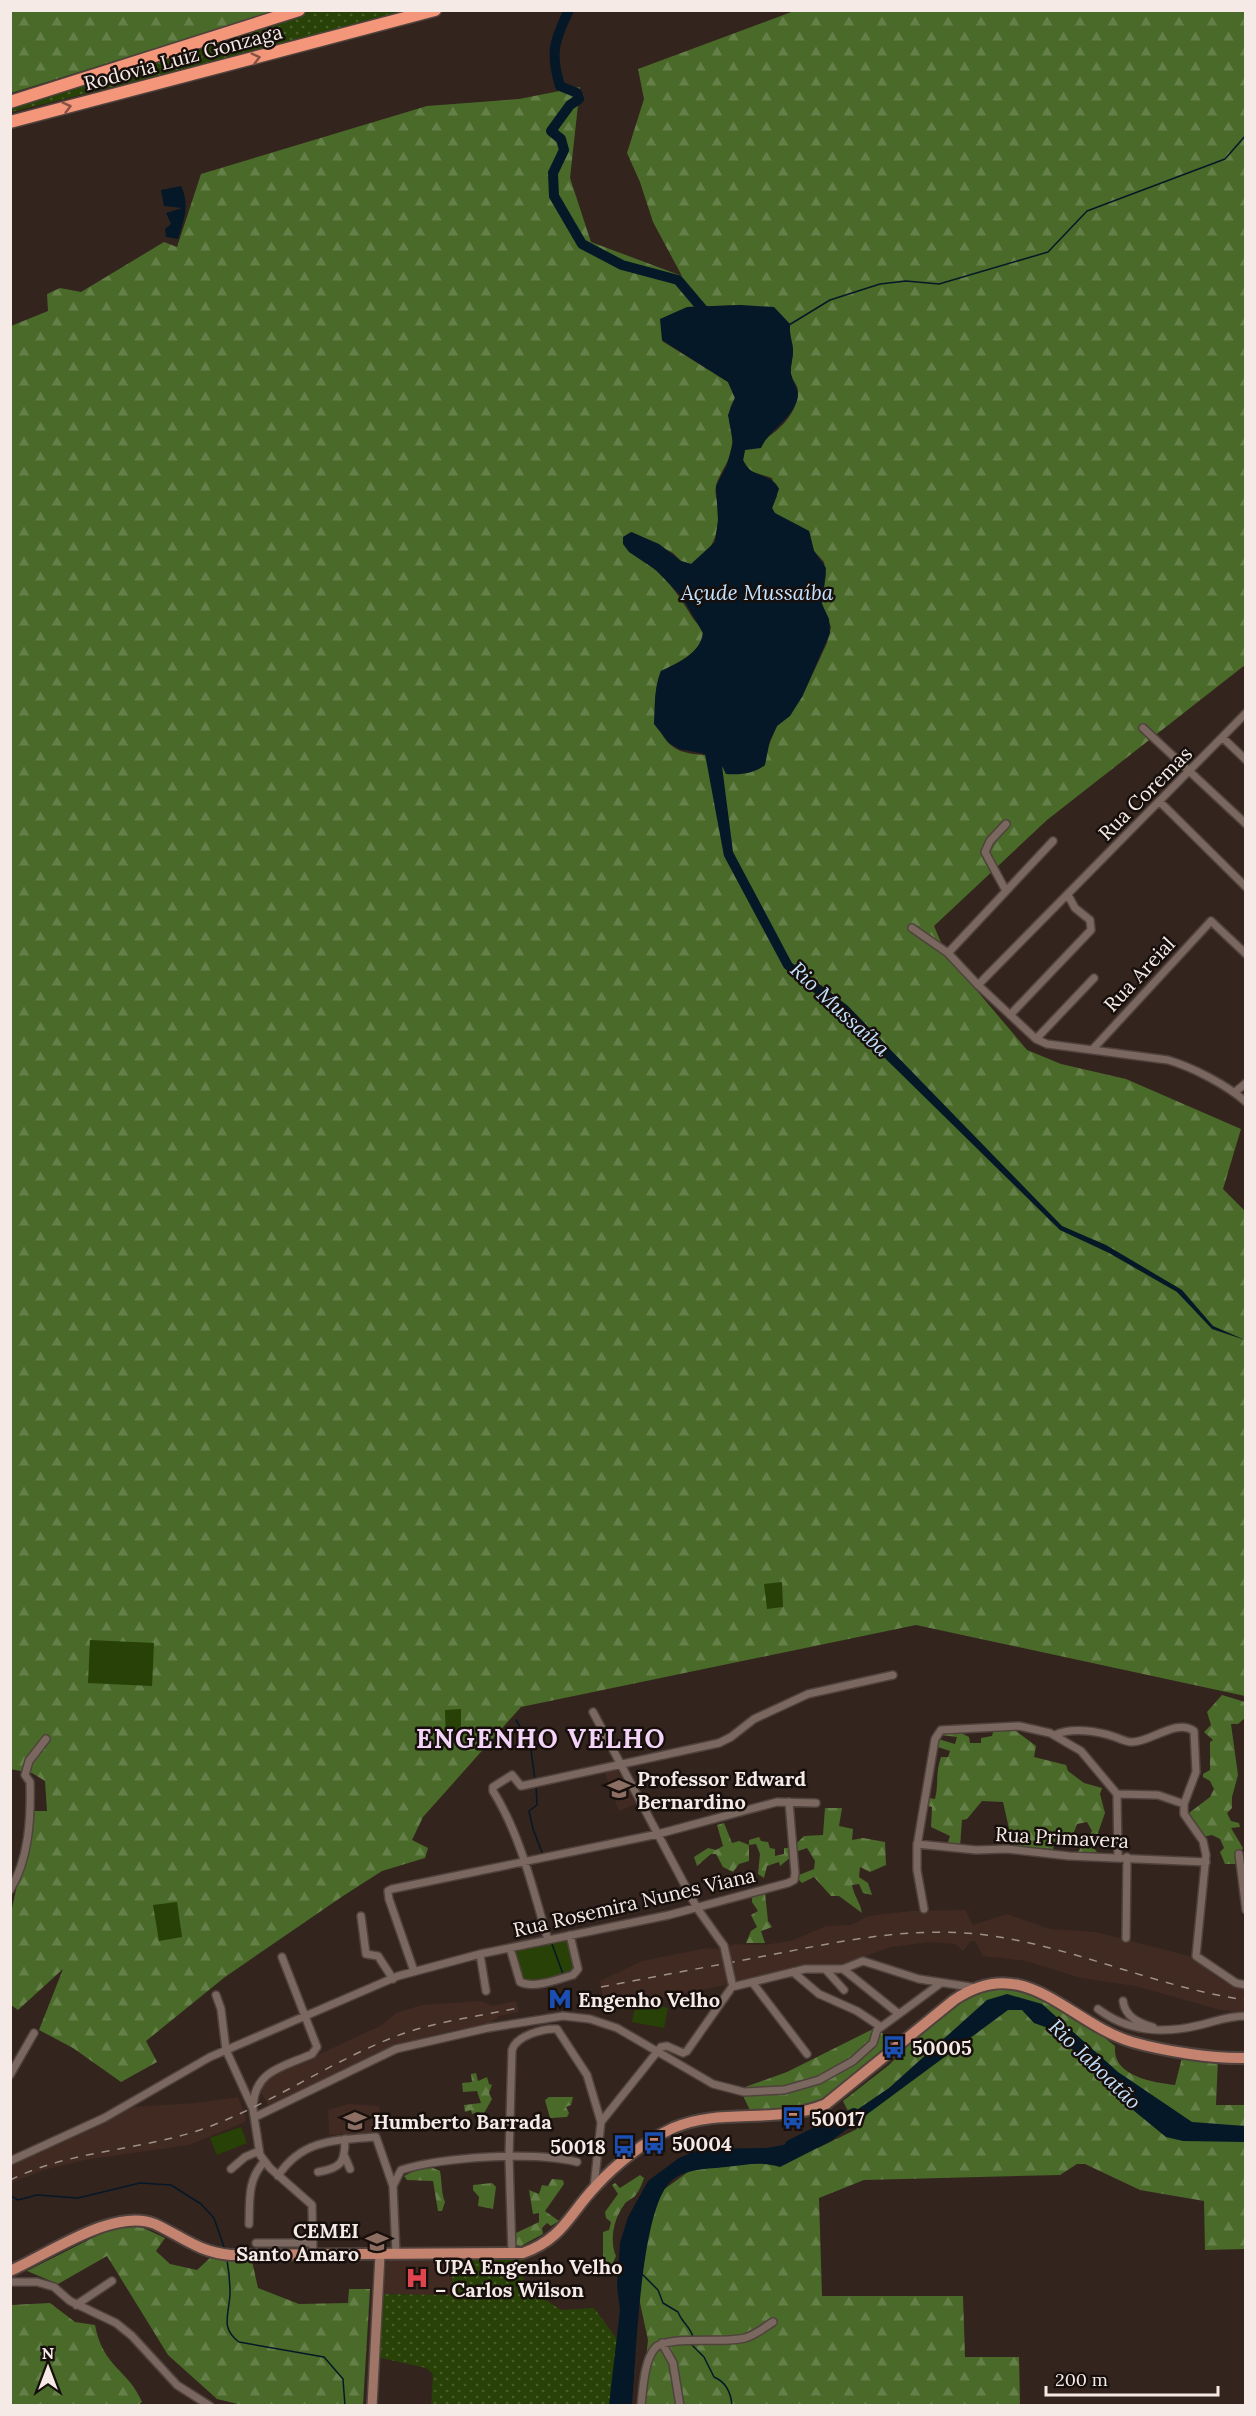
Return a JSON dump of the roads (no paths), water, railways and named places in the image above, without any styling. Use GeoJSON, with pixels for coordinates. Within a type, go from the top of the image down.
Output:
{"type":"FeatureCollection","features":[{"type":"Feature","properties":{"kind":"highway","name":"Rodovia Luiz Gonzaga"},"geometry":{"type":"LineString","coordinates":[[10,102],[299,10]]}},
{"type":"Feature","properties":{"kind":"highway","name":"Rodovia Luiz Gonzaga"},"geometry":{"type":"LineString","coordinates":[[10,122],[435,10]]}},
{"type":"Feature","properties":{"kind":"main road"},"geometry":{"type":"LineString","coordinates":[[10,2271],[101,2226],[122,2220],[147,2222],[192,2246],[231,2255],[512,2254],[534,2249],[558,2234],[594,2187],[619,2164],[672,2128],[716,2118],[785,2116],[808,2112],[826,2104],[954,2000],[977,1988],[996,1982],[1019,1983],[1048,1996],[1104,2031],[1133,2042],[1196,2053],[1245,2058]]}},
{"type":"Feature","properties":{"kind":"main road"},"geometry":{"type":"LineString","coordinates":[[372,2406],[380,2255]]}},
{"type":"Feature","properties":{"kind":"street","name":"Rua Coremas"},"geometry":{"type":"LineString","coordinates":[[978,985],[1191,771],[1245,713]]}},
{"type":"Feature","properties":{"kind":"street"},"geometry":{"type":"LineString","coordinates":[[1143,728],[1245,824]]}},
{"type":"Feature","properties":{"kind":"street"},"geometry":{"type":"LineString","coordinates":[[1222,738],[1245,760]]}},
{"type":"Feature","properties":{"kind":"street"},"geometry":{"type":"LineString","coordinates":[[1159,801],[1245,887]]}},
{"type":"Feature","properties":{"kind":"street"},"geometry":{"type":"LineString","coordinates":[[1006,824],[985,848],[987,857],[1006,891]]}},
{"type":"Feature","properties":{"kind":"street"},"geometry":{"type":"LineString","coordinates":[[948,953],[1053,841]]}},
{"type":"Feature","properties":{"kind":"street"},"geometry":{"type":"LineString","coordinates":[[1010,1015],[1091,930],[1090,920],[1075,908],[1068,895]]}},
{"type":"Feature","properties":{"kind":"street","name":"Rua Areial"},"geometry":{"type":"LineString","coordinates":[[1092,1050],[1211,921],[1245,954]]}},
{"type":"Feature","properties":{"kind":"street"},"geometry":{"type":"LineString","coordinates":[[912,928],[948,953],[978,985],[1036,1039],[1047,1044],[1185,1065],[1235,1092],[1245,1102]]}},
{"type":"Feature","properties":{"kind":"street"},"geometry":{"type":"LineString","coordinates":[[1036,1039],[1094,978]]}},
{"type":"Feature","properties":{"kind":"street"},"geometry":{"type":"LineString","coordinates":[[1235,1092],[1245,1083]]}},
{"type":"Feature","properties":{"kind":"street"},"geometry":{"type":"LineString","coordinates":[[548,1940],[524,1861],[492,1788],[512,1775],[515,1775],[519,1786],[620,1766],[655,1755],[726,1741],[754,1719],[808,1694],[893,1675]]}},
{"type":"Feature","properties":{"kind":"street"},"geometry":{"type":"LineString","coordinates":[[593,1712],[697,1908],[724,1946],[732,1985]]}},
{"type":"Feature","properties":{"kind":"street"},"geometry":{"type":"LineString","coordinates":[[924,1909],[917,1870],[917,1844],[936,1735],[941,1730],[1019,1726],[1055,1735],[1083,1752],[1117,1794],[1118,1857]]}},
{"type":"Feature","properties":{"kind":"street"},"geometry":{"type":"LineString","coordinates":[[1055,1735],[1085,1732],[1135,1742],[1189,1728],[1194,1731],[1196,1772],[1184,1804],[1186,1818],[1203,1841],[1206,1862],[1196,1956],[1236,1983],[1245,1985]]}},
{"type":"Feature","properties":{"kind":"street"},"geometry":{"type":"LineString","coordinates":[[10,1890],[23,1866],[28,1831],[30,1782],[26,1775],[30,1761],[46,1739]]}},
{"type":"Feature","properties":{"kind":"street"},"geometry":{"type":"LineString","coordinates":[[1117,1794],[1158,1795],[1184,1804]]}},
{"type":"Feature","properties":{"kind":"street"},"geometry":{"type":"LineString","coordinates":[[414,1971],[402,1940],[388,1891],[658,1834],[777,1802],[816,1803]]}},
{"type":"Feature","properties":{"kind":"street","name":"Rua Rosemira Nunes Viana"},"geometry":{"type":"LineString","coordinates":[[10,2161],[110,2115],[240,2043],[393,1978],[480,1954],[697,1908],[794,1880],[789,1802]]}},
{"type":"Feature","properties":{"kind":"street","name":"Rua Primavera"},"geometry":{"type":"LineString","coordinates":[[917,1844],[976,1850],[1007,1849],[1069,1856],[1206,1862]]}},
{"type":"Feature","properties":{"kind":"street"},"geometry":{"type":"LineString","coordinates":[[1239,1854],[1245,1910]]}},
{"type":"Feature","properties":{"kind":"street"},"geometry":{"type":"LineString","coordinates":[[1126,1938],[1127,1857]]}},
{"type":"Feature","properties":{"kind":"street"},"geometry":{"type":"LineString","coordinates":[[361,1916],[366,1954],[378,1956],[393,1978]]}},
{"type":"Feature","properties":{"kind":"street"},"geometry":{"type":"LineString","coordinates":[[510,1948],[520,1982],[531,1984],[557,1979],[573,1975],[578,1969],[570,1935]]}},
{"type":"Feature","properties":{"kind":"street"},"geometry":{"type":"LineString","coordinates":[[480,1954],[486,1991]]}},
{"type":"Feature","properties":{"kind":"street"},"geometry":{"type":"LineString","coordinates":[[253,2109],[254,2093],[262,2078],[317,2050],[316,2041],[303,2016],[282,1957]]}},
{"type":"Feature","properties":{"kind":"street"},"geometry":{"type":"LineString","coordinates":[[601,2122],[657,2051],[664,2046],[684,2053],[732,1985],[793,1971],[843,1969],[865,1961],[909,1977],[977,1988]]}},
{"type":"Feature","properties":{"kind":"street"},"geometry":{"type":"LineString","coordinates":[[843,1969],[899,2014]]}},
{"type":"Feature","properties":{"kind":"street"},"geometry":{"type":"LineString","coordinates":[[826,1970],[844,1990]]}},
{"type":"Feature","properties":{"kind":"street"},"geometry":{"type":"LineString","coordinates":[[793,1971],[819,1994],[856,2011],[881,2027]]}},
{"type":"Feature","properties":{"kind":"street"},"geometry":{"type":"LineString","coordinates":[[752,1982],[807,2054]]}},
{"type":"Feature","properties":{"kind":"street"},"geometry":{"type":"LineString","coordinates":[[255,2117],[396,2049],[544,2017],[563,2016],[590,2019],[631,2035],[713,2084],[744,2092],[784,2090],[819,2080],[853,2061],[868,2049],[876,2031],[941,1983]]}},
{"type":"Feature","properties":{"kind":"street"},"geometry":{"type":"LineString","coordinates":[[216,1995],[221,2009],[226,2050],[253,2109],[259,2151],[264,2162],[310,2202],[313,2217],[313,2255]]}},
{"type":"Feature","properties":{"kind":"street"},"geometry":{"type":"LineString","coordinates":[[1124,2001],[1126,2012],[1138,2022],[1172,2030]]}},
{"type":"Feature","properties":{"kind":"street"},"geometry":{"type":"LineString","coordinates":[[1098,2008],[1123,2024],[1154,2030],[1172,2030],[1203,2025],[1225,2017],[1245,2016]]}},
{"type":"Feature","properties":{"kind":"street"},"geometry":{"type":"LineString","coordinates":[[544,2017],[548,2030]]}},
{"type":"Feature","properties":{"kind":"street"},"geometry":{"type":"LineString","coordinates":[[512,2254],[509,2157],[513,2047],[521,2039],[557,2029],[587,2075],[601,2122],[594,2187]]}},
{"type":"Feature","properties":{"kind":"street"},"geometry":{"type":"LineString","coordinates":[[10,2075],[34,2032]]}},
{"type":"Feature","properties":{"kind":"street"},"geometry":{"type":"LineString","coordinates":[[279,2176],[288,2161],[300,2151],[345,2139],[376,2137],[393,2187],[396,2254]]}},
{"type":"Feature","properties":{"kind":"street"},"geometry":{"type":"LineString","coordinates":[[345,2139],[345,2157],[350,2169]]}},
{"type":"Feature","properties":{"kind":"street"},"geometry":{"type":"LineString","coordinates":[[231,2169],[245,2157],[259,2151]]}},
{"type":"Feature","properties":{"kind":"street"},"geometry":{"type":"LineString","coordinates":[[393,2187],[397,2173],[404,2169],[509,2157],[545,2156],[577,2162]]}},
{"type":"Feature","properties":{"kind":"street"},"geometry":{"type":"LineString","coordinates":[[318,2172],[333,2168],[345,2157]]}},
{"type":"Feature","properties":{"kind":"street"},"geometry":{"type":"LineString","coordinates":[[249,2224],[251,2183],[256,2171],[264,2162]]}},
{"type":"Feature","properties":{"kind":"street"},"geometry":{"type":"LineString","coordinates":[[256,2243],[313,2243]]}},
{"type":"Feature","properties":{"kind":"street"},"geometry":{"type":"LineString","coordinates":[[76,2305],[112,2281]]}},
{"type":"Feature","properties":{"kind":"street"},"geometry":{"type":"LineString","coordinates":[[10,2282],[45,2283],[54,2286],[76,2305],[125,2330],[177,2385],[210,2406]]}},
{"type":"Feature","properties":{"kind":"street"},"geometry":{"type":"LineString","coordinates":[[641,2406],[648,2365],[656,2347],[662,2343],[677,2340],[716,2342],[747,2338],[773,2322]]}},
{"type":"Feature","properties":{"kind":"street"},"geometry":{"type":"LineString","coordinates":[[662,2343],[673,2363],[680,2406]]}},
{"type":"Feature","properties":{"kind":"water"},"geometry":{"type":"Polygon","coordinates":[[[181,186],[186,206],[182,226],[178,239],[166,237],[165,229],[171,224],[166,213],[182,208],[164,206],[161,190],[181,186]]]}},
{"type":"Feature","properties":{"kind":"water","name":"Açude Mussaíba"},"geometry":{"type":"Polygon","coordinates":[[[741,305],[774,307],[790,324],[793,351],[791,374],[798,393],[797,400],[792,411],[761,448],[745,450],[743,460],[751,470],[776,484],[779,489],[772,508],[775,513],[809,531],[814,551],[826,568],[822,604],[829,619],[830,633],[802,697],[790,716],[777,726],[770,740],[765,765],[752,772],[736,774],[726,774],[722,766],[733,852],[792,963],[848,1006],[1062,1226],[1106,1245],[1182,1290],[1213,1326],[1245,1340],[1212,1329],[1177,1292],[1109,1253],[1060,1230],[841,1015],[784,968],[724,856],[705,754],[679,749],[669,743],[654,724],[656,690],[661,671],[693,652],[703,633],[682,597],[656,570],[629,552],[623,544],[623,537],[631,532],[659,544],[681,561],[691,564],[715,542],[718,520],[716,486],[727,465],[733,442],[728,415],[735,398],[728,382],[662,340],[660,319],[687,307],[741,305]]]}},
{"type":"Feature","properties":{"kind":"water","name":"Rio Jaboatão"},"geometry":{"type":"Polygon","coordinates":[[[1007,1994],[1042,2004],[1118,2072],[1192,2122],[1245,2126],[1245,2142],[1183,2141],[1166,2137],[1133,2110],[1089,2064],[1048,2028],[1034,2023],[1022,2010],[1008,2010],[831,2141],[780,2167],[753,2164],[704,2169],[683,2174],[670,2182],[660,2198],[646,2254],[641,2288],[632,2405],[609,2405],[620,2310],[617,2286],[620,2243],[628,2217],[648,2181],[679,2158],[701,2149],[767,2148],[814,2139],[889,2088],[987,2000],[1007,1994]]]}},
{"type":"Feature","properties":{"kind":"waterway","name":"Rio Mussaíba"},"geometry":{"type":"LineString","coordinates":[[569,10],[557,39],[555,65],[560,86],[577,93],[579,99],[570,105],[551,131],[561,139],[564,150],[553,173],[554,196],[582,244],[622,265],[678,280],[711,319]]}},
{"type":"Feature","properties":{"kind":"waterway"},"geometry":{"type":"LineString","coordinates":[[789,325],[830,300],[880,284],[906,281],[939,284],[1048,252],[1087,211],[1225,159],[1246,135]]}},
{"type":"Feature","properties":{"kind":"waterway"},"geometry":{"type":"LineString","coordinates":[[516,1720],[530,1743],[535,1780]]}},
{"type":"Feature","properties":{"kind":"waterway"},"geometry":{"type":"LineString","coordinates":[[536,1785],[537,1805],[529,1811],[543,1855]]}},
{"type":"Feature","properties":{"kind":"waterway"},"geometry":{"type":"LineString","coordinates":[[552,1944],[563,1974]]}},
{"type":"Feature","properties":{"kind":"waterway","name":"Rio Jaboatão"},"geometry":{"type":"LineString","coordinates":[[790,2145],[854,2113]]}},
{"type":"Feature","properties":{"kind":"waterway"},"geometry":{"type":"LineString","coordinates":[[11,2196],[18,2200],[37,2195],[78,2198],[140,2183],[171,2185],[201,2204],[214,2218],[225,2250]]}},
{"type":"Feature","properties":{"kind":"waterway"},"geometry":{"type":"LineString","coordinates":[[227,2260],[230,2294],[227,2321],[229,2332],[233,2337],[239,2342],[324,2357],[343,2379],[345,2406]]}},
{"type":"Feature","properties":{"kind":"waterway"},"geometry":{"type":"LineString","coordinates":[[642,2274],[658,2290],[663,2303],[678,2312],[693,2337]]}},
{"type":"Feature","properties":{"kind":"waterway"},"geometry":{"type":"LineString","coordinates":[[692,2345],[704,2357],[714,2377],[727,2388],[732,2406]]}},
{"type":"Feature","properties":{"kind":"railway"},"geometry":{"type":"LineString","coordinates":[[601,1987],[850,1940],[900,1934],[951,1932],[1011,1939],[1178,1986],[1246,2000]]}},
{"type":"Feature","properties":{"kind":"railway"},"geometry":{"type":"LineString","coordinates":[[10,2180],[57,2162],[200,2130],[248,2110],[365,2049],[389,2039],[436,2024],[518,2008]]}},
{"type":"Feature","properties":{"kind":"place","name":"Professor Edward Bernardino"},"geometry":{"type":"Point","coordinates":[619,1789]}},
{"type":"Feature","properties":{"kind":"place","name":"Engenho Velho"},"geometry":{"type":"Point","coordinates":[560,1999]}},
{"type":"Feature","properties":{"kind":"place","name":"50005"},"geometry":{"type":"Point","coordinates":[894,2047]}},
{"type":"Feature","properties":{"kind":"place","name":"50017"},"geometry":{"type":"Point","coordinates":[793,2118]}},
{"type":"Feature","properties":{"kind":"place","name":"Humberto Barrada"},"geometry":{"type":"Point","coordinates":[355,2121]}},
{"type":"Feature","properties":{"kind":"place","name":"50004"},"geometry":{"type":"Point","coordinates":[654,2143]}},
{"type":"Feature","properties":{"kind":"place","name":"50018"},"geometry":{"type":"Point","coordinates":[624,2146]}},
{"type":"Feature","properties":{"kind":"place","name":"CEMEI Santo Amaro"},"geometry":{"type":"Point","coordinates":[377,2242]}},
{"type":"Feature","properties":{"kind":"place","name":"UPA Engenho Velho – Carlos Wilson"},"geometry":{"type":"Point","coordinates":[417,2278]}},
{"type":"Feature","properties":{"kind":"district","name":"ENGENHO VELHO"},"geometry":{"type":"Point","coordinates":[541,1738]}}]}
